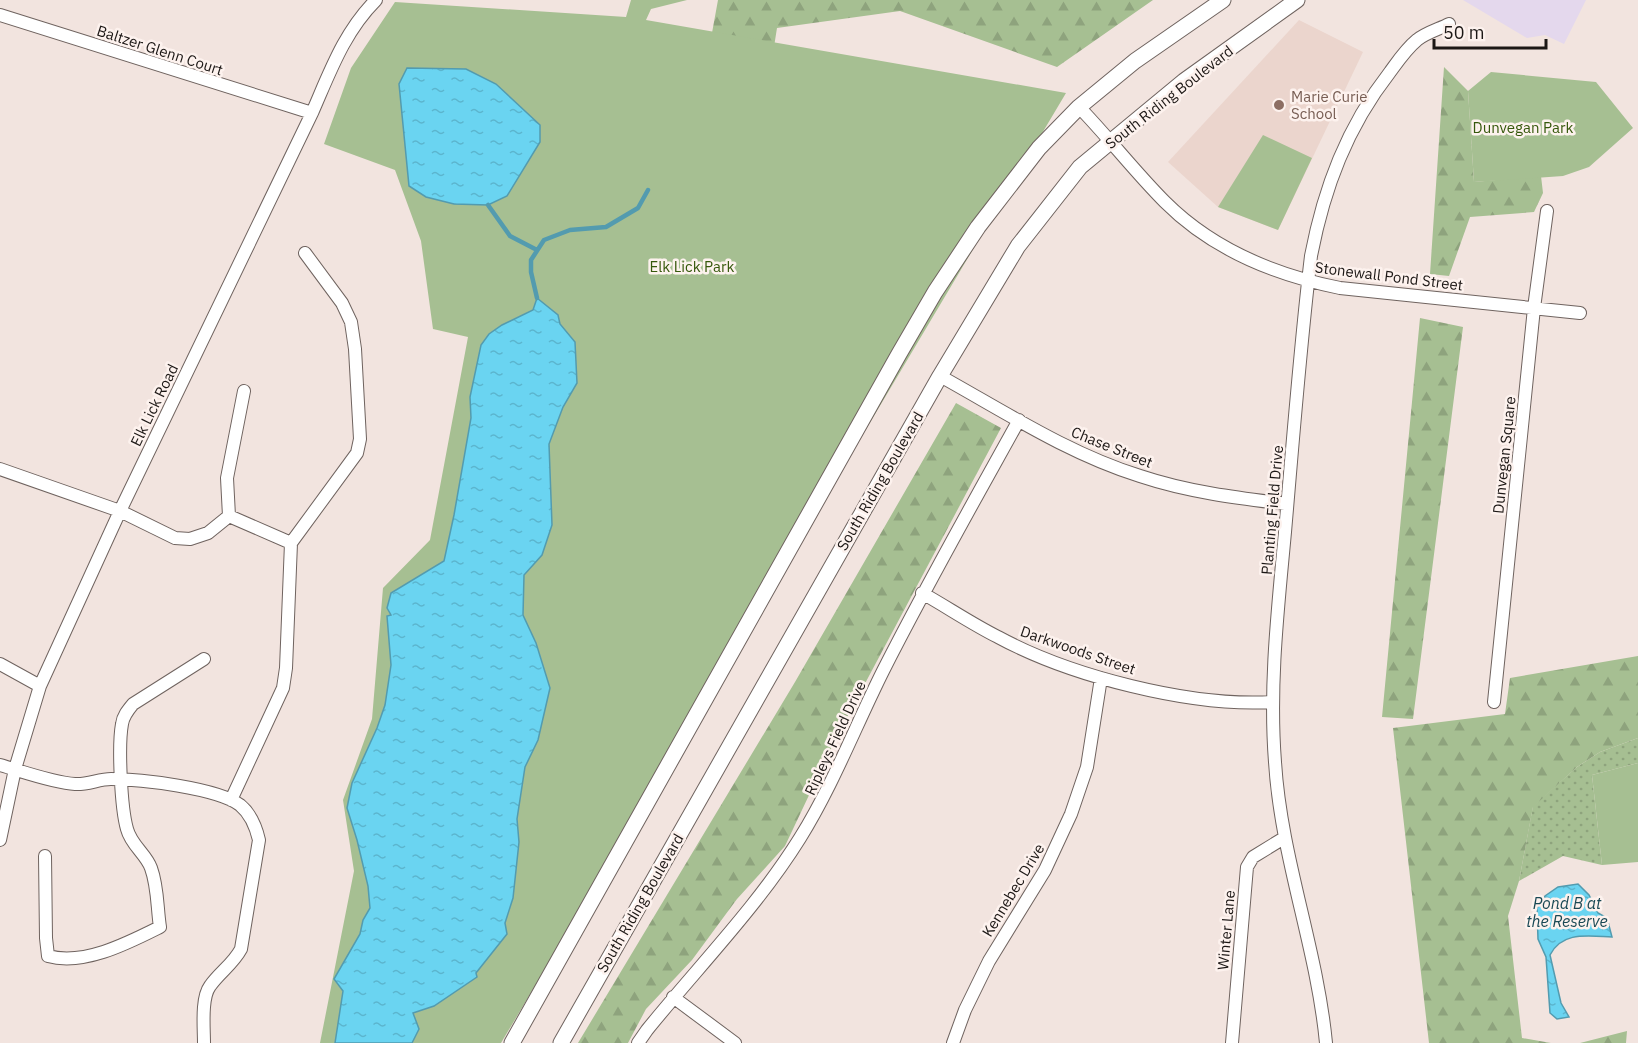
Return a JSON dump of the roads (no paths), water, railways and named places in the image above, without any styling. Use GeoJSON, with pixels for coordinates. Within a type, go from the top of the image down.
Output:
{"type":"FeatureCollection","features":[{"type":"Feature","properties":{"kind":"street","name":"Elk Lick Road"},"geometry":{"type":"LineString","coordinates":[[0,840],[15,769],[40,686],[120,511],[312,113],[343,42],[363,13],[376,0]]}},
{"type":"Feature","properties":{"kind":"street"},"geometry":{"type":"LineString","coordinates":[[512,1043],[935,292],[978,227],[1039,148],[1079,106],[1222,0]]}},
{"type":"Feature","properties":{"kind":"street","name":"South Riding Boulevard"},"geometry":{"type":"LineString","coordinates":[[561,1043],[940,376],[1018,246],[1080,167],[1184,81],[1297,0]]}},
{"type":"Feature","properties":{"kind":"street","name":"Baltzer Glenn Court"},"geometry":{"type":"LineString","coordinates":[[0,15],[312,113]]}},
{"type":"Feature","properties":{"kind":"street","name":"Planting Field Drive"},"geometry":{"type":"LineString","coordinates":[[1326,1043],[1312,952],[1284,838],[1275,765],[1272,702],[1274,653],[1308,282],[1318,220],[1328,184],[1359,117],[1378,86],[1418,39],[1449,24]]}},
{"type":"Feature","properties":{"kind":"street","name":"Stonewall Pond Street"},"geometry":{"type":"LineString","coordinates":[[1079,106],[1165,202],[1200,231],[1253,262],[1308,282],[1340,288],[1580,313]]}},
{"type":"Feature","properties":{"kind":"street","name":"Dunvegan Square"},"geometry":{"type":"LineString","coordinates":[[1494,702],[1534,308],[1547,211]]}},
{"type":"Feature","properties":{"kind":"street"},"geometry":{"type":"LineString","coordinates":[[231,800],[283,688],[286,668],[291,543],[357,453],[360,439],[355,349],[351,322],[342,303],[305,253]]}},
{"type":"Feature","properties":{"kind":"street","name":"Chase Street"},"geometry":{"type":"LineString","coordinates":[[940,376],[1070,448],[1138,476],[1210,494],[1287,504]]}},
{"type":"Feature","properties":{"kind":"street"},"geometry":{"type":"LineString","coordinates":[[229,516],[227,478],[244,391]]}},
{"type":"Feature","properties":{"kind":"street","name":"Ripleys Field Drive"},"geometry":{"type":"LineString","coordinates":[[638,1043],[758,898],[803,834],[835,777],[922,593],[1019,420]]}},
{"type":"Feature","properties":{"kind":"street"},"geometry":{"type":"LineString","coordinates":[[0,470],[120,511],[163,533],[182,539],[190,539],[207,533],[229,516]]}},
{"type":"Feature","properties":{"kind":"street"},"geometry":{"type":"LineString","coordinates":[[229,516],[291,543]]}},
{"type":"Feature","properties":{"kind":"street","name":"Darkwoods Street"},"geometry":{"type":"LineString","coordinates":[[922,593],[998,638],[1043,658],[1101,678],[1195,698],[1272,702]]}},
{"type":"Feature","properties":{"kind":"street"},"geometry":{"type":"LineString","coordinates":[[45,856],[45,938],[48,956],[61,960],[86,958],[134,940],[160,927],[151,866],[132,841],[127,830],[122,780],[122,722],[126,712],[133,704],[204,659]]}},
{"type":"Feature","properties":{"kind":"street"},"geometry":{"type":"LineString","coordinates":[[0,664],[40,686]]}},
{"type":"Feature","properties":{"kind":"street","name":"Kennebec Drive"},"geometry":{"type":"LineString","coordinates":[[953,1043],[984,969],[1045,870],[1071,814],[1087,767],[1101,678]]}},
{"type":"Feature","properties":{"kind":"street"},"geometry":{"type":"LineString","coordinates":[[0,765],[58,782],[77,784],[108,779],[122,780],[217,794],[242,807],[251,817],[259,840],[241,949],[235,960],[209,987],[205,996],[204,1043]]}},
{"type":"Feature","properties":{"kind":"street","name":"Winter Lane"},"geometry":{"type":"LineString","coordinates":[[1232,1043],[1247,867],[1253,856],[1284,838]]}},
{"type":"Feature","properties":{"kind":"street"},"geometry":{"type":"LineString","coordinates":[[674,997],[735,1043]]}},
{"type":"Feature","properties":{"kind":"water"},"geometry":{"type":"Polygon","coordinates":[[[407,68],[466,69],[496,84],[540,125],[540,142],[507,196],[488,205],[454,204],[426,197],[409,186],[399,84],[407,68]]]}},
{"type":"Feature","properties":{"kind":"water"},"geometry":{"type":"Polygon","coordinates":[[[537,298],[558,315],[560,324],[575,342],[577,383],[563,407],[549,444],[552,525],[542,555],[524,575],[523,615],[536,643],[550,688],[538,740],[525,767],[517,819],[519,842],[513,898],[505,923],[507,934],[476,973],[477,977],[434,1006],[413,1013],[419,1029],[412,1043],[335,1043],[343,991],[334,979],[360,934],[363,920],[370,908],[368,886],[347,808],[352,783],[385,705],[391,665],[387,616],[391,615],[387,608],[391,593],[444,561],[471,418],[470,397],[481,345],[489,334],[502,325],[533,310],[537,298]]]}},
{"type":"Feature","properties":{"kind":"water","name":"Pond B at the Reserve"},"geometry":{"type":"Polygon","coordinates":[[[1578,884],[1589,895],[1598,913],[1607,918],[1612,937],[1569,938],[1555,947],[1550,955],[1561,1003],[1569,1017],[1557,1019],[1550,1013],[1546,957],[1538,939],[1537,908],[1545,896],[1558,887],[1578,884]]]}},
{"type":"Feature","properties":{"kind":"waterway"},"geometry":{"type":"LineString","coordinates":[[537,298],[531,272],[531,260],[544,240],[570,230],[606,227],[638,208],[648,190]]}},
{"type":"Feature","properties":{"kind":"waterway"},"geometry":{"type":"LineString","coordinates":[[488,205],[510,236],[537,250]]}},
{"type":"Feature","properties":{"kind":"place","name":"Marie Curie School"},"geometry":{"type":"Point","coordinates":[1279,105]}},
{"type":"Feature","properties":{"kind":"park label","name":"Dunvegan Park"},"geometry":{"type":"Point","coordinates":[1523,127]}},
{"type":"Feature","properties":{"kind":"park label","name":"Elk Lick Park"},"geometry":{"type":"Point","coordinates":[692,266]}}]}
